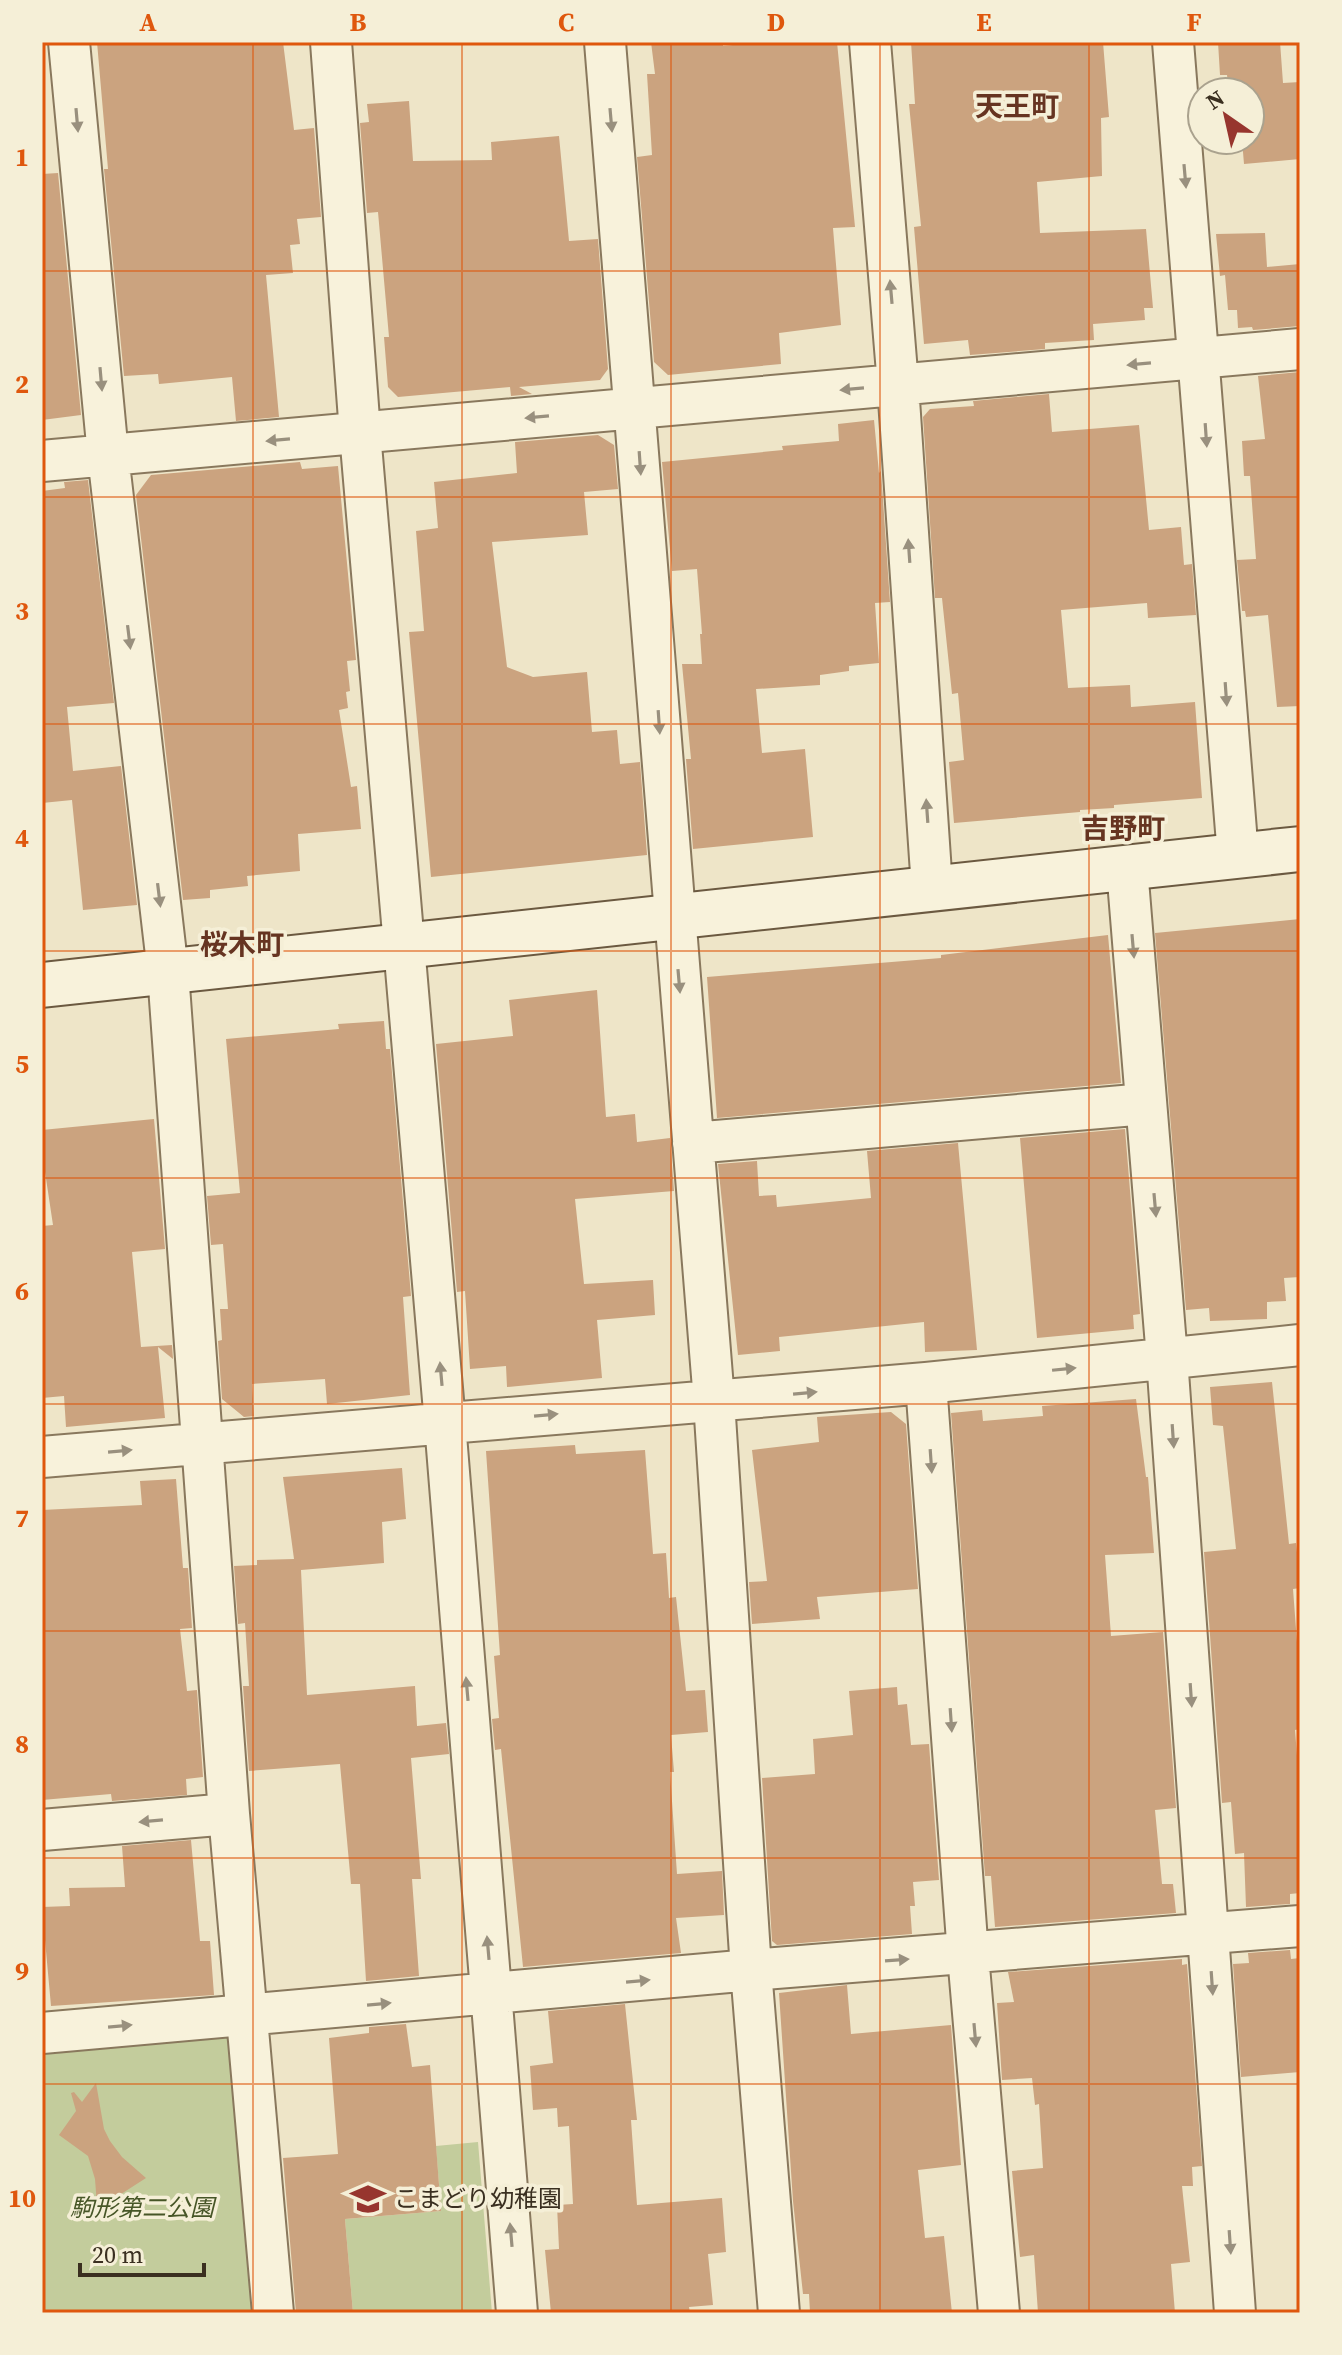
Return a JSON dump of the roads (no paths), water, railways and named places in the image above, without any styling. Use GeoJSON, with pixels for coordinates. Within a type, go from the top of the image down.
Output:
{"type":"FeatureCollection","features":[{"type":"Feature","properties":{"kind":"street"},"geometry":{"type":"LineString","coordinates":[[69,42],[108,455],[168,972],[229,1814],[273,2313]]}},
{"type":"Feature","properties":{"kind":"street"},"geometry":{"type":"LineString","coordinates":[[331,42],[360,433],[517,2313]]}},
{"type":"Feature","properties":{"kind":"street"},"geometry":{"type":"LineString","coordinates":[[605,42],[714,1401],[751,1970],[779,2313]]}},
{"type":"Feature","properties":{"kind":"street"},"geometry":{"type":"LineString","coordinates":[[870,42],[898,385],[932,888]]}},
{"type":"Feature","properties":{"kind":"street"},"geometry":{"type":"LineString","coordinates":[[1173,42],[1238,856]]}},
{"type":"Feature","properties":{"kind":"street"},"geometry":{"type":"LineString","coordinates":[[42,461],[1300,349]]}},
{"type":"Feature","properties":{"kind":"street"},"geometry":{"type":"LineString","coordinates":[[42,985],[1300,849]]}},
{"type":"Feature","properties":{"kind":"street"},"geometry":{"type":"LineString","coordinates":[[1127,868],[1167,1358],[1235,2313]]}},
{"type":"Feature","properties":{"kind":"street"},"geometry":{"type":"LineString","coordinates":[[693,1143],[1146,1104]]}},
{"type":"Feature","properties":{"kind":"street"},"geometry":{"type":"LineString","coordinates":[[42,1457],[926,1383],[1300,1345]]}},
{"type":"Feature","properties":{"kind":"street"},"geometry":{"type":"LineString","coordinates":[[926,1383],[968,1955],[999,2313]]}},
{"type":"Feature","properties":{"kind":"street"},"geometry":{"type":"LineString","coordinates":[[42,1830],[229,1814]]}},
{"type":"Feature","properties":{"kind":"street"},"geometry":{"type":"LineString","coordinates":[[42,2033],[751,1970],[1300,1926]]}},
{"type":"Feature","properties":{"kind":"place","name":"こまどり幼稚園"},"geometry":{"type":"Point","coordinates":[368,2199]}},
{"type":"Feature","properties":{"kind":"district","name":"天王町"},"geometry":{"type":"Point","coordinates":[1017,106]}},
{"type":"Feature","properties":{"kind":"district","name":"吉野町"},"geometry":{"type":"Point","coordinates":[1123,828]}},
{"type":"Feature","properties":{"kind":"district","name":"桜木町"},"geometry":{"type":"Point","coordinates":[242,944]}},
{"type":"Feature","properties":{"kind":"park label","name":"駒形第二公園"},"geometry":{"type":"Point","coordinates":[142,2208]}}]}
